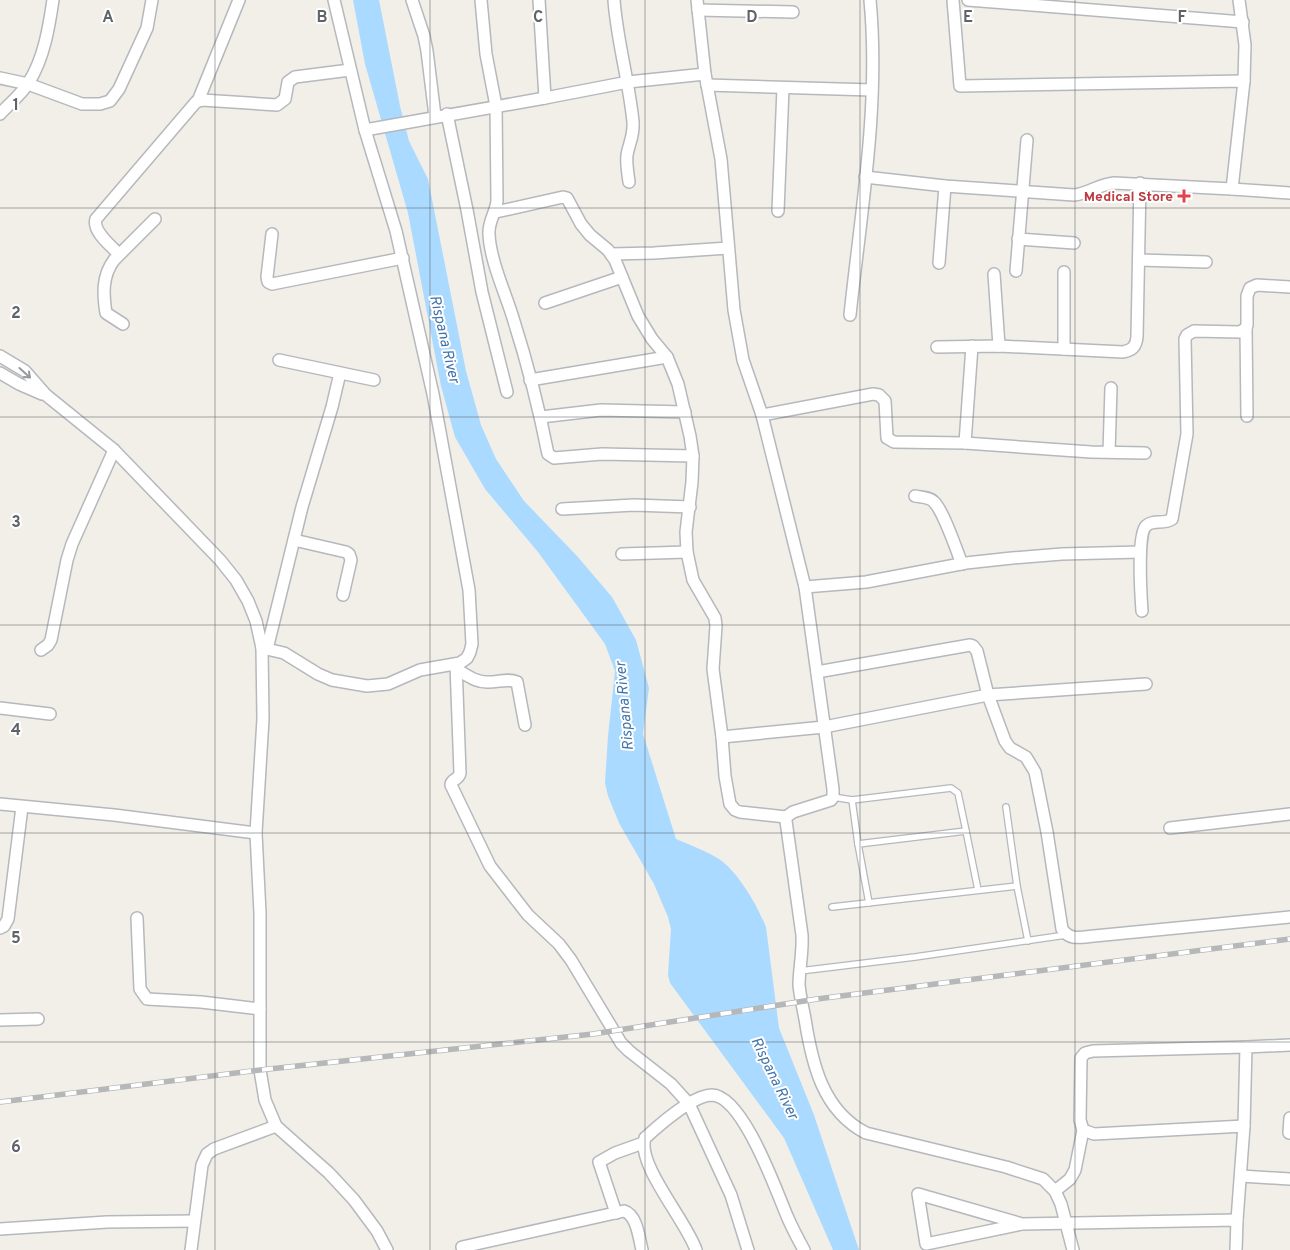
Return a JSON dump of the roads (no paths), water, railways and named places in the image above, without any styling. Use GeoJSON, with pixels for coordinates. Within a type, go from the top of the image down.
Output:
{"type":"FeatureCollection","features":[{"type":"Feature","properties":{"kind":"street"},"geometry":{"type":"LineString","coordinates":[[0,114],[28,84],[37,66],[44,47],[54,0]]}},
{"type":"Feature","properties":{"kind":"street"},"geometry":{"type":"LineString","coordinates":[[0,78],[28,84],[82,104],[100,104],[110,101],[119,89],[147,28],[152,0]]}},
{"type":"Feature","properties":{"kind":"street"},"geometry":{"type":"LineString","coordinates":[[119,254],[96,229],[94,223],[198,101],[239,0]]}},
{"type":"Feature","properties":{"kind":"street"},"geometry":{"type":"LineString","coordinates":[[264,649],[284,653],[318,674],[332,680],[367,686],[388,684],[420,670],[456,666],[466,658],[472,644],[469,590],[433,394],[403,258],[371,129],[350,70],[334,0]]}},
{"type":"Feature","properties":{"kind":"street"},"geometry":{"type":"LineString","coordinates":[[412,0],[427,51],[435,116]]}},
{"type":"Feature","properties":{"kind":"street"},"geometry":{"type":"LineString","coordinates":[[481,0],[486,54],[496,106],[497,193],[496,212],[489,228],[491,248],[541,417],[548,454],[552,458],[602,454],[692,456]]}},
{"type":"Feature","properties":{"kind":"street"},"geometry":{"type":"LineString","coordinates":[[539,0],[546,98]]}},
{"type":"Feature","properties":{"kind":"street"},"geometry":{"type":"LineString","coordinates":[[614,0],[633,124],[633,138],[627,158],[629,182]]}},
{"type":"Feature","properties":{"kind":"street"},"geometry":{"type":"LineString","coordinates":[[850,314],[865,177],[872,90],[870,0]]}},
{"type":"Feature","properties":{"kind":"street"},"geometry":{"type":"LineString","coordinates":[[953,0],[960,86],[1244,81]]}},
{"type":"Feature","properties":{"kind":"street"},"geometry":{"type":"LineString","coordinates":[[968,0],[1243,22]]}},
{"type":"Feature","properties":{"kind":"street"},"geometry":{"type":"LineString","coordinates":[[1232,189],[1244,81],[1245,45],[1240,0]]}},
{"type":"Feature","properties":{"kind":"street"},"geometry":{"type":"LineString","coordinates":[[496,212],[565,197],[569,200],[585,229],[611,254],[641,324],[667,357],[678,384],[685,412],[693,470],[686,532],[687,552],[693,580],[715,618],[713,669],[722,738],[724,776],[732,808],[740,812],[786,817],[793,812],[827,802],[833,797],[834,790],[805,587],[762,415],[740,345],[734,310],[720,152],[706,79],[698,5],[792,12]]}},
{"type":"Feature","properties":{"kind":"street"},"geometry":{"type":"LineString","coordinates":[[198,101],[277,104],[285,99],[288,82],[294,77],[350,70]]}},
{"type":"Feature","properties":{"kind":"street"},"geometry":{"type":"LineString","coordinates":[[371,129],[628,82],[706,79],[783,88],[872,90]]}},
{"type":"Feature","properties":{"kind":"street"},"geometry":{"type":"LineString","coordinates":[[778,210],[783,88]]}},
{"type":"Feature","properties":{"kind":"street"},"geometry":{"type":"LineString","coordinates":[[446,114],[467,210],[482,292],[507,392]]}},
{"type":"Feature","properties":{"kind":"street"},"geometry":{"type":"LineString","coordinates":[[1016,271],[1027,140]]}},
{"type":"Feature","properties":{"kind":"street"},"geometry":{"type":"LineString","coordinates":[[865,177],[945,186],[1078,195],[1106,184],[1140,184],[1290,193]]}},
{"type":"Feature","properties":{"kind":"street"},"geometry":{"type":"LineString","coordinates":[[937,347],[998,346],[1123,352],[1135,346],[1138,338],[1140,184]]}},
{"type":"Feature","properties":{"kind":"street"},"geometry":{"type":"LineString","coordinates":[[939,262],[945,186]]}},
{"type":"Feature","properties":{"kind":"street"},"geometry":{"type":"LineString","coordinates":[[123,324],[107,316],[105,311],[104,278],[108,267],[119,254],[155,219]]}},
{"type":"Feature","properties":{"kind":"street"},"geometry":{"type":"LineString","coordinates":[[272,234],[266,278],[272,284],[403,258]]}},
{"type":"Feature","properties":{"kind":"street"},"geometry":{"type":"LineString","coordinates":[[1018,239],[1074,244]]}},
{"type":"Feature","properties":{"kind":"street"},"geometry":{"type":"LineString","coordinates":[[611,254],[728,248]]}},
{"type":"Feature","properties":{"kind":"street"},"geometry":{"type":"LineString","coordinates":[[1139,260],[1206,262]]}},
{"type":"Feature","properties":{"kind":"street"},"geometry":{"type":"LineString","coordinates":[[1064,272],[1064,349]]}},
{"type":"Feature","properties":{"kind":"street"},"geometry":{"type":"LineString","coordinates":[[994,274],[998,346]]}},
{"type":"Feature","properties":{"kind":"street"},"geometry":{"type":"LineString","coordinates":[[545,303],[622,277]]}},
{"type":"Feature","properties":{"kind":"street"},"geometry":{"type":"LineString","coordinates":[[1247,416],[1247,296],[1250,288],[1257,285],[1290,287]]}},
{"type":"Feature","properties":{"kind":"street"},"geometry":{"type":"LineString","coordinates":[[1142,611],[1140,552],[1142,534],[1145,526],[1152,523],[1169,521],[1174,514],[1187,434],[1185,339],[1194,331],[1238,332],[1246,328]]}},
{"type":"Feature","properties":{"kind":"street"},"geometry":{"type":"LineString","coordinates":[[965,443],[972,346]]}},
{"type":"Feature","properties":{"kind":"street"},"geometry":{"type":"LineString","coordinates":[[0,356],[25,371],[46,395],[114,450],[177,513],[220,560],[248,601],[264,649]]}},
{"type":"Feature","properties":{"kind":"street"},"geometry":{"type":"LineString","coordinates":[[530,380],[667,357]]}},
{"type":"Feature","properties":{"kind":"street"},"geometry":{"type":"LineString","coordinates":[[279,360],[374,380]]}},
{"type":"Feature","properties":{"kind":"street"},"geometry":{"type":"LineString","coordinates":[[0,373],[19,384],[46,395]]}},
{"type":"Feature","properties":{"kind":"street"},"geometry":{"type":"LineString","coordinates":[[340,373],[264,649],[263,719],[256,833],[260,913],[260,1070],[265,1100],[276,1126],[328,1173],[354,1200],[377,1231],[387,1250]]}},
{"type":"Feature","properties":{"kind":"street"},"geometry":{"type":"LineString","coordinates":[[1109,452],[1111,388]]}},
{"type":"Feature","properties":{"kind":"street"},"geometry":{"type":"LineString","coordinates":[[762,415],[873,394],[880,395],[885,401],[887,438],[899,442],[965,443],[1145,453]]}},
{"type":"Feature","properties":{"kind":"street"},"geometry":{"type":"LineString","coordinates":[[541,417],[627,409],[685,412]]}},
{"type":"Feature","properties":{"kind":"street"},"geometry":{"type":"LineString","coordinates":[[41,650],[51,640],[72,544],[114,450]]}},
{"type":"Feature","properties":{"kind":"street"},"geometry":{"type":"LineString","coordinates":[[915,496],[931,499],[935,503],[962,564]]}},
{"type":"Feature","properties":{"kind":"street"},"geometry":{"type":"LineString","coordinates":[[562,509],[634,504],[690,507]]}},
{"type":"Feature","properties":{"kind":"street"},"geometry":{"type":"LineString","coordinates":[[294,540],[349,554],[351,560],[342,595]]}},
{"type":"Feature","properties":{"kind":"street"},"geometry":{"type":"LineString","coordinates":[[622,554],[687,552]]}},
{"type":"Feature","properties":{"kind":"street"},"geometry":{"type":"LineString","coordinates":[[805,587],[891,579],[962,564],[1042,556],[1140,552]]}},
{"type":"Feature","properties":{"kind":"street"},"geometry":{"type":"LineString","coordinates":[[817,672],[972,645],[978,654],[988,695],[1005,741],[1010,748],[1026,757],[1035,772],[1047,832],[1062,928],[1066,935],[1075,937],[1094,936],[1290,917]]}},
{"type":"Feature","properties":{"kind":"street"},"geometry":{"type":"LineString","coordinates":[[456,666],[479,682],[510,680],[517,682],[525,724]]}},
{"type":"Feature","properties":{"kind":"street"},"geometry":{"type":"LineString","coordinates":[[456,666],[460,773],[458,778],[450,785],[490,866],[528,915],[559,944],[572,960],[625,1047],[662,1076],[689,1104],[730,1195],[748,1250]]}},
{"type":"Feature","properties":{"kind":"street"},"geometry":{"type":"LineString","coordinates":[[722,738],[824,727],[988,695],[1146,684]]}},
{"type":"Feature","properties":{"kind":"street"},"geometry":{"type":"LineString","coordinates":[[0,708],[50,714]]}},
{"type":"Feature","properties":{"kind":"street"},"geometry":{"type":"LineString","coordinates":[[0,804],[114,815],[256,833]]}},
{"type":"Feature","properties":{"kind":"street"},"geometry":{"type":"LineString","coordinates":[[0,928],[4,926],[8,919],[22,807]]}},
{"type":"Feature","properties":{"kind":"street"},"geometry":{"type":"LineString","coordinates":[[1170,828],[1290,814]]}},
{"type":"Feature","properties":{"kind":"street"},"geometry":{"type":"LineString","coordinates":[[786,817],[802,935],[799,985],[816,1072],[819,1081],[834,1106],[849,1122],[866,1133],[1027,1172],[1042,1179],[1055,1191],[1073,1250]]}},
{"type":"Feature","properties":{"kind":"street"},"geometry":{"type":"LineString","coordinates":[[137,918],[140,989],[147,1000],[201,1002],[260,1009]]}},
{"type":"Feature","properties":{"kind":"street"},"geometry":{"type":"LineString","coordinates":[[0,1020],[38,1019]]}},
{"type":"Feature","properties":{"kind":"street"},"geometry":{"type":"LineString","coordinates":[[1055,1191],[1070,1179],[1075,1170],[1084,1130],[1080,1120],[1080,1111],[1081,1058],[1085,1054],[1093,1051],[1290,1045]]}},
{"type":"Feature","properties":{"kind":"street"},"geometry":{"type":"LineString","coordinates":[[1236,1250],[1244,1126],[1246,1047]]}},
{"type":"Feature","properties":{"kind":"street"},"geometry":{"type":"LineString","coordinates":[[696,1250],[689,1232],[666,1198],[646,1159],[643,1143],[645,1138],[657,1127],[689,1104],[707,1096],[720,1097],[729,1103],[739,1114],[765,1163],[787,1218],[804,1250]]}},
{"type":"Feature","properties":{"kind":"street"},"geometry":{"type":"LineString","coordinates":[[1289,1133],[1290,1118]]}},
{"type":"Feature","properties":{"kind":"street"},"geometry":{"type":"LineString","coordinates":[[191,1250],[202,1164],[207,1154],[214,1148],[276,1126]]}},
{"type":"Feature","properties":{"kind":"street"},"geometry":{"type":"LineString","coordinates":[[1084,1130],[1094,1134],[1244,1126]]}},
{"type":"Feature","properties":{"kind":"street"},"geometry":{"type":"LineString","coordinates":[[616,1213],[599,1162],[615,1153],[643,1143]]}},
{"type":"Feature","properties":{"kind":"street"},"geometry":{"type":"LineString","coordinates":[[1241,1176],[1290,1179]]}},
{"type":"Feature","properties":{"kind":"street"},"geometry":{"type":"LineString","coordinates":[[1022,1224],[918,1194],[926,1244],[1022,1224],[1237,1220]]}},
{"type":"Feature","properties":{"kind":"street"},"geometry":{"type":"LineString","coordinates":[[462,1247],[624,1211],[631,1215],[642,1250]]}},
{"type":"Feature","properties":{"kind":"street"},"geometry":{"type":"LineString","coordinates":[[0,1230],[98,1223],[194,1221]]}},
{"type":"Feature","properties":{"kind":"lane"},"geometry":{"type":"LineString","coordinates":[[833,797],[852,800],[952,788],[958,793],[978,890]]}},
{"type":"Feature","properties":{"kind":"lane"},"geometry":{"type":"LineString","coordinates":[[852,800],[869,903]]}},
{"type":"Feature","properties":{"kind":"lane"},"geometry":{"type":"LineString","coordinates":[[1006,806],[1017,886],[1028,941]]}},
{"type":"Feature","properties":{"kind":"lane"},"geometry":{"type":"LineString","coordinates":[[858,844],[966,831]]}},
{"type":"Feature","properties":{"kind":"lane"},"geometry":{"type":"LineString","coordinates":[[832,907],[1017,886]]}},
{"type":"Feature","properties":{"kind":"lane"},"geometry":{"type":"LineString","coordinates":[[800,972],[1066,935]]}},
{"type":"Feature","properties":{"kind":"water","name":"Rispana River"},"geometry":{"type":"Polygon","coordinates":[[[353,0],[379,0],[400,106],[409,141],[428,179],[466,371],[481,425],[496,459],[524,501],[577,556],[612,597],[636,640],[649,688],[643,734],[676,839],[709,853],[734,872],[747,890],[762,918],[766,927],[779,1028],[814,1115],[859,1250],[833,1250],[784,1138],[670,983],[668,975],[671,929],[668,917],[654,884],[619,823],[605,783],[615,671],[605,644],[538,552],[485,489],[455,437],[441,386],[408,213],[365,64],[353,0]]]}},
{"type":"Feature","properties":{"kind":"railway"},"geometry":{"type":"LineString","coordinates":[[0,1102],[260,1070],[593,1034],[817,999],[1290,939]]}},
{"type":"Feature","properties":{"kind":"place","name":"Medical Store"},"geometry":{"type":"Point","coordinates":[1184,196]}}]}
